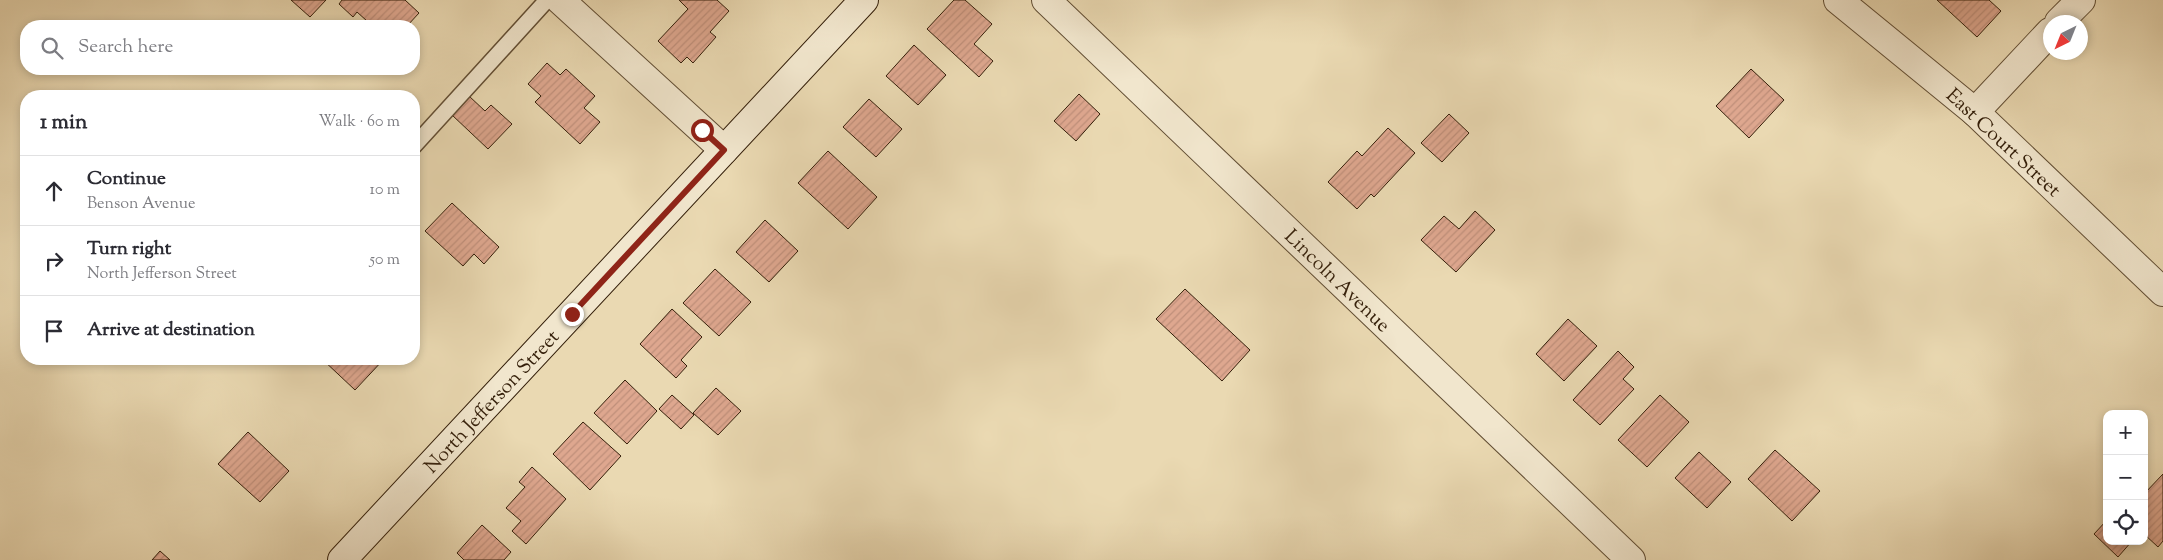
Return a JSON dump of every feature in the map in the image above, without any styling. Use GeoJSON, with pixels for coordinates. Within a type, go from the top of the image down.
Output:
{"type":"FeatureCollection","features":[{"type":"Feature","properties":{"kind":"street"},"geometry":{"type":"LineString","coordinates":[[560,0],[724,150]]}},
{"type":"Feature","properties":{"kind":"street","name":"North Jefferson Street"},"geometry":{"type":"LineString","coordinates":[[342,560],[864,0]]}},
{"type":"Feature","properties":{"kind":"street","name":"Lincoln Avenue"},"geometry":{"type":"LineString","coordinates":[[1046,0],[1631,560]]}},
{"type":"Feature","properties":{"kind":"street","name":"East Court Street"},"geometry":{"type":"LineString","coordinates":[[1838,0],[1975,112],[2161,285]]}},
{"type":"Feature","properties":{"kind":"street"},"geometry":{"type":"LineString","coordinates":[[2067,15],[2081,0]]}},
{"type":"Feature","properties":{"kind":"street"},"geometry":{"type":"LineString","coordinates":[[1975,112],[2043,39]]}},
{"type":"Feature","properties":{"kind":"lane"},"geometry":{"type":"LineString","coordinates":[[420,139],[547,0]]}},
{"type":"Feature","properties":{"kind":"building"},"geometry":{"type":"Polygon","coordinates":[[[291,0],[326,0],[310,17],[291,0]]]}},
{"type":"Feature","properties":{"kind":"building"},"geometry":{"type":"Polygon","coordinates":[[[342,0],[405,0],[419,13],[413,20],[366,20],[357,12],[353,17],[339,4],[342,0]]]}},
{"type":"Feature","properties":{"kind":"building"},"geometry":{"type":"Polygon","coordinates":[[[679,0],[717,0],[729,11],[710,32],[716,37],[693,63],[687,57],[681,63],[658,41],[688,9],[679,0]]]}},
{"type":"Feature","properties":{"kind":"building"},"geometry":{"type":"Polygon","coordinates":[[[954,0],[965,0],[992,24],[974,44],[993,61],[979,77],[927,29],[954,0]]]}},
{"type":"Feature","properties":{"kind":"building"},"geometry":{"type":"Polygon","coordinates":[[[1937,0],[1989,0],[2001,11],[1977,37],[1937,0]]]}},
{"type":"Feature","properties":{"kind":"building"},"geometry":{"type":"Polygon","coordinates":[[[914,45],[946,75],[918,105],[886,76],[914,45]]]}},
{"type":"Feature","properties":{"kind":"building"},"geometry":{"type":"Polygon","coordinates":[[[547,63],[560,75],[566,69],[595,96],[584,108],[600,122],[580,144],[535,102],[541,96],[528,84],[547,63]]]}},
{"type":"Feature","properties":{"kind":"building"},"geometry":{"type":"Polygon","coordinates":[[[1751,69],[1784,100],[1749,138],[1716,106],[1751,69]]]}},
{"type":"Feature","properties":{"kind":"building"},"geometry":{"type":"Polygon","coordinates":[[[1079,94],[1100,114],[1076,141],[1054,121],[1079,94]]]}},
{"type":"Feature","properties":{"kind":"building"},"geometry":{"type":"Polygon","coordinates":[[[469,96],[485,111],[491,105],[512,124],[488,149],[452,115],[469,96]]]}},
{"type":"Feature","properties":{"kind":"building"},"geometry":{"type":"Polygon","coordinates":[[[869,99],[902,129],[876,157],[843,127],[869,99]]]}},
{"type":"Feature","properties":{"kind":"building"},"geometry":{"type":"Polygon","coordinates":[[[1449,114],[1469,133],[1442,162],[1421,143],[1449,114]]]}},
{"type":"Feature","properties":{"kind":"building"},"geometry":{"type":"Polygon","coordinates":[[[1388,128],[1415,153],[1374,197],[1371,194],[1357,209],[1328,182],[1357,151],[1362,156],[1388,128]]]}},
{"type":"Feature","properties":{"kind":"building"},"geometry":{"type":"Polygon","coordinates":[[[828,151],[877,197],[848,229],[798,183],[828,151]]]}},
{"type":"Feature","properties":{"kind":"building"},"geometry":{"type":"Polygon","coordinates":[[[452,203],[499,247],[484,264],[474,254],[463,266],[425,231],[452,203]]]}},
{"type":"Feature","properties":{"kind":"building"},"geometry":{"type":"Polygon","coordinates":[[[1475,211],[1495,230],[1456,272],[1421,240],[1444,216],[1459,229],[1475,211]]]}},
{"type":"Feature","properties":{"kind":"building"},"geometry":{"type":"Polygon","coordinates":[[[765,220],[798,251],[769,282],[736,252],[765,220]]]}},
{"type":"Feature","properties":{"kind":"building"},"geometry":{"type":"Polygon","coordinates":[[[715,269],[751,302],[719,336],[683,303],[715,269]]]}},
{"type":"Feature","properties":{"kind":"building"},"geometry":{"type":"Polygon","coordinates":[[[1185,289],[1250,350],[1222,381],[1156,319],[1185,289]]]}},
{"type":"Feature","properties":{"kind":"building"},"geometry":{"type":"Polygon","coordinates":[[[672,309],[702,337],[681,360],[687,366],[676,378],[640,344],[672,309]]]}},
{"type":"Feature","properties":{"kind":"building"},"geometry":{"type":"Polygon","coordinates":[[[1568,319],[1597,346],[1564,381],[1536,354],[1568,319]]]}},
{"type":"Feature","properties":{"kind":"building"},"geometry":{"type":"Polygon","coordinates":[[[1618,351],[1634,367],[1623,379],[1634,389],[1600,425],[1573,400],[1618,351]]]}},
{"type":"Feature","properties":{"kind":"building"},"geometry":{"type":"Polygon","coordinates":[[[328,365],[378,365],[355,390],[328,365]]]}},
{"type":"Feature","properties":{"kind":"building"},"geometry":{"type":"Polygon","coordinates":[[[625,380],[657,411],[627,444],[594,413],[625,380]]]}},
{"type":"Feature","properties":{"kind":"building"},"geometry":{"type":"Polygon","coordinates":[[[716,388],[741,411],[718,435],[693,413],[716,388]]]}},
{"type":"Feature","properties":{"kind":"building"},"geometry":{"type":"Polygon","coordinates":[[[672,395],[694,415],[681,429],[659,409],[672,395]]]}},
{"type":"Feature","properties":{"kind":"building"},"geometry":{"type":"Polygon","coordinates":[[[1660,395],[1689,422],[1647,467],[1618,440],[1660,395]]]}},
{"type":"Feature","properties":{"kind":"building"},"geometry":{"type":"Polygon","coordinates":[[[583,422],[621,456],[590,490],[553,454],[583,422]]]}},
{"type":"Feature","properties":{"kind":"building"},"geometry":{"type":"Polygon","coordinates":[[[248,432],[289,471],[260,502],[218,464],[248,432]]]}},
{"type":"Feature","properties":{"kind":"building"},"geometry":{"type":"Polygon","coordinates":[[[1775,450],[1820,491],[1792,521],[1748,479],[1775,450]]]}},
{"type":"Feature","properties":{"kind":"building"},"geometry":{"type":"Polygon","coordinates":[[[1699,452],[1731,482],[1707,508],[1675,478],[1699,452]]]}},
{"type":"Feature","properties":{"kind":"building"},"geometry":{"type":"Polygon","coordinates":[[[532,467],[566,499],[526,544],[512,531],[521,521],[506,508],[525,487],[519,482],[532,467]]]}},
{"type":"Feature","properties":{"kind":"building"},"geometry":{"type":"Polygon","coordinates":[[[2163,474],[2163,541],[2158,547],[2148,538],[2148,490],[2163,474]]]}},
{"type":"Feature","properties":{"kind":"building"},"geometry":{"type":"Polygon","coordinates":[[[2103,524],[2103,543],[2094,534],[2103,524]]]}},
{"type":"Feature","properties":{"kind":"building"},"geometry":{"type":"Polygon","coordinates":[[[482,525],[511,552],[504,560],[464,560],[457,553],[482,525]]]}},
{"type":"Feature","properties":{"kind":"building"},"geometry":{"type":"Polygon","coordinates":[[[2105,545],[2128,545],[2118,557],[2105,545]]]}},
{"type":"Feature","properties":{"kind":"building"},"geometry":{"type":"Polygon","coordinates":[[[160,551],[170,560],[152,560],[160,551]]]}},
{"type":"Feature","properties":{"kind":"route"},"geometry":{"type":"LineString","coordinates":[[572,314],[724,150],[702,130]]}}]}
